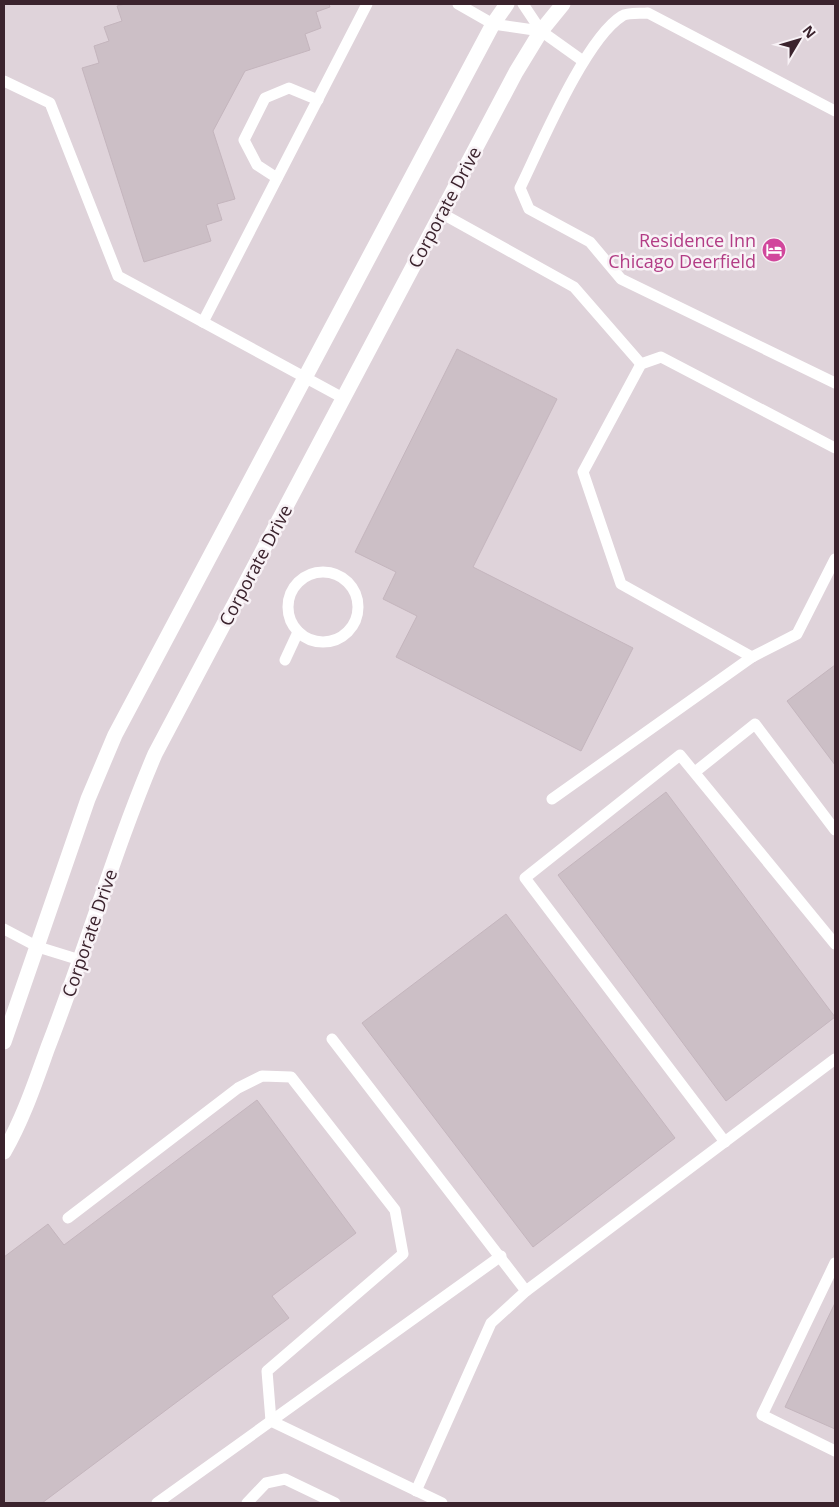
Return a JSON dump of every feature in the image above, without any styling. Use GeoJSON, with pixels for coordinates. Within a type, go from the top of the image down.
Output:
{"type":"FeatureCollection","features":[{"type":"Feature","properties":{"kind":"street"},"geometry":{"type":"LineString","coordinates":[[4,1042],[88,799],[115,735],[493,24],[508,4]]}},
{"type":"Feature","properties":{"kind":"street","name":"Corporate Drive"},"geometry":{"type":"LineString","coordinates":[[4,1152],[17,1128],[80,960],[129,815],[155,754],[516,72],[541,31],[563,4]]}},
{"type":"Feature","properties":{"kind":"lane"},"geometry":{"type":"LineString","coordinates":[[203,322],[367,4]]}},
{"type":"Feature","properties":{"kind":"lane"},"geometry":{"type":"LineString","coordinates":[[458,4],[493,24],[541,31]]}},
{"type":"Feature","properties":{"kind":"lane"},"geometry":{"type":"LineString","coordinates":[[523,4],[541,31],[584,61]]}},
{"type":"Feature","properties":{"kind":"lane"},"geometry":{"type":"LineString","coordinates":[[835,111],[648,13],[623,15],[605,32],[584,61],[520,188],[529,209],[590,242],[621,279],[835,383]]}},
{"type":"Feature","properties":{"kind":"lane"},"geometry":{"type":"LineString","coordinates":[[4,81],[50,103],[118,276],[343,398]]}},
{"type":"Feature","properties":{"kind":"lane"},"geometry":{"type":"LineString","coordinates":[[277,178],[257,166],[244,140],[265,98],[289,88],[318,100]]}},
{"type":"Feature","properties":{"kind":"lane"},"geometry":{"type":"LineString","coordinates":[[441,213],[574,287],[641,364]]}},
{"type":"Feature","properties":{"kind":"lane"},"geometry":{"type":"LineString","coordinates":[[752,657],[621,584],[583,472],[641,364],[661,357],[835,448]]}},
{"type":"Feature","properties":{"kind":"lane"},"geometry":{"type":"LineString","coordinates":[[552,799],[752,657],[797,634],[835,559]]}},
{"type":"Feature","properties":{"kind":"lane"},"geometry":{"type":"LineString","coordinates":[[318,572],[340,576],[349,583],[356,593],[358,611],[352,628],[343,637],[332,642],[319,643],[307,640],[298,632],[291,623],[288,601],[298,581],[318,572]]}},
{"type":"Feature","properties":{"kind":"lane"},"geometry":{"type":"LineString","coordinates":[[285,660],[298,632]]}},
{"type":"Feature","properties":{"kind":"lane"},"geometry":{"type":"LineString","coordinates":[[694,772],[755,724],[835,830]]}},
{"type":"Feature","properties":{"kind":"lane"},"geometry":{"type":"LineString","coordinates":[[725,1142],[525,878],[680,755],[835,944]]}},
{"type":"Feature","properties":{"kind":"lane"},"geometry":{"type":"LineString","coordinates":[[4,929],[38,947],[80,960]]}},
{"type":"Feature","properties":{"kind":"lane"},"geometry":{"type":"LineString","coordinates":[[332,1039],[526,1291]]}},
{"type":"Feature","properties":{"kind":"lane"},"geometry":{"type":"LineString","coordinates":[[416,1491],[491,1323],[526,1291],[835,1059]]}},
{"type":"Feature","properties":{"kind":"lane"},"geometry":{"type":"LineString","coordinates":[[68,1218],[238,1088],[262,1076],[292,1077],[395,1210],[403,1254],[267,1371],[271,1421]]}},
{"type":"Feature","properties":{"kind":"lane"},"geometry":{"type":"LineString","coordinates":[[157,1503],[500,1256]]}},
{"type":"Feature","properties":{"kind":"lane"},"geometry":{"type":"LineString","coordinates":[[835,1263],[762,1415],[835,1450]]}},
{"type":"Feature","properties":{"kind":"lane"},"geometry":{"type":"LineString","coordinates":[[271,1421],[442,1503]]}},
{"type":"Feature","properties":{"kind":"lane"},"geometry":{"type":"LineString","coordinates":[[247,1503],[266,1483],[285,1479],[335,1503]]}},
{"type":"Feature","properties":{"kind":"shaded area"},"geometry":{"type":"Polygon","coordinates":[[[4,4],[835,4],[835,1503],[4,1503],[4,4]]]}},
{"type":"Feature","properties":{"kind":"building"},"geometry":{"type":"Polygon","coordinates":[[[125,4],[329,4],[330,7],[316,12],[321,28],[305,34],[310,50],[245,71],[213,131],[235,199],[217,204],[222,220],[206,225],[211,241],[144,262],[82,68],[99,63],[94,46],[109,41],[104,27],[122,21],[117,6],[125,4]]]}},
{"type":"Feature","properties":{"kind":"building"},"geometry":{"type":"Polygon","coordinates":[[[457,349],[557,399],[473,567],[633,648],[581,751],[396,657],[417,616],[383,599],[396,572],[355,552],[457,349]]]}},
{"type":"Feature","properties":{"kind":"building"},"geometry":{"type":"Polygon","coordinates":[[[835,665],[835,765],[787,701],[835,665]]]}},
{"type":"Feature","properties":{"kind":"building"},"geometry":{"type":"Polygon","coordinates":[[[666,792],[835,1017],[726,1101],[558,875],[666,792]]]}},
{"type":"Feature","properties":{"kind":"building"},"geometry":{"type":"Polygon","coordinates":[[[506,914],[675,1138],[533,1247],[362,1023],[506,914]]]}},
{"type":"Feature","properties":{"kind":"building"},"geometry":{"type":"Polygon","coordinates":[[[257,1100],[356,1233],[272,1296],[289,1318],[42,1503],[4,1503],[4,1257],[48,1224],[64,1245],[257,1100]]]}},
{"type":"Feature","properties":{"kind":"building"},"geometry":{"type":"Polygon","coordinates":[[[835,1303],[835,1429],[785,1407],[835,1303]]]}},
{"type":"Feature","properties":{"kind":"place","name":"Residence Inn Chicago Deerfield"},"geometry":{"type":"Point","coordinates":[774,250]}}]}
